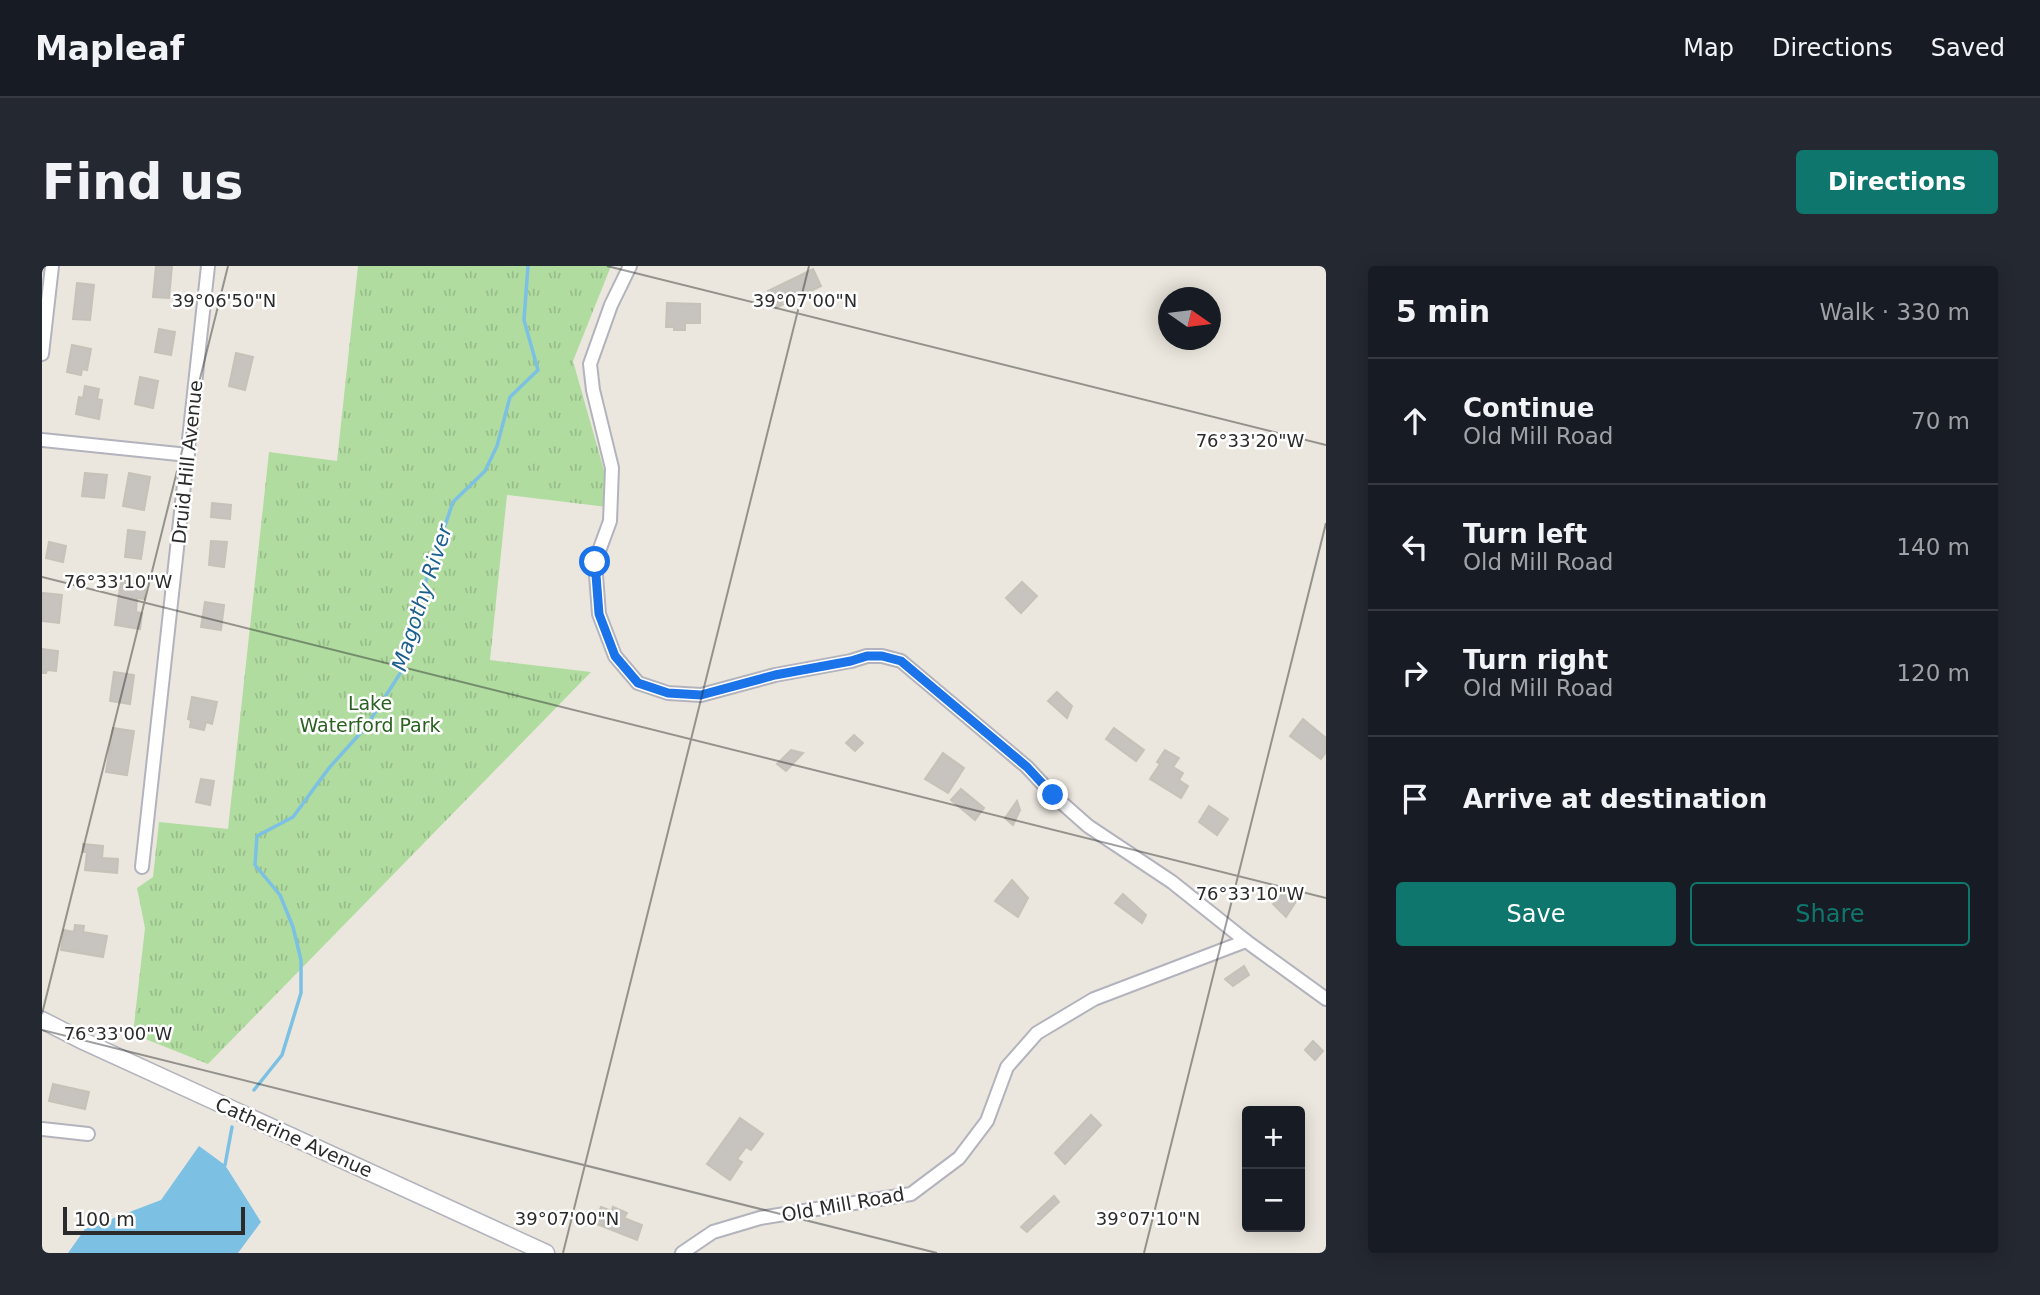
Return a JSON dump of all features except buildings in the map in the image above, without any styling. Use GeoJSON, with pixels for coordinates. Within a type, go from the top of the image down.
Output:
{"type":"FeatureCollection","features":[{"type":"Feature","properties":{"kind":"street"},"geometry":{"type":"LineString","coordinates":[[42,354],[52,266]]}},
{"type":"Feature","properties":{"kind":"street","name":"Druid Hill Avenue"},"geometry":{"type":"LineString","coordinates":[[142,867],[208,266]]}},
{"type":"Feature","properties":{"kind":"street"},"geometry":{"type":"LineString","coordinates":[[630,266],[611,305],[590,365],[593,390],[612,468],[610,521],[595,562],[599,614],[615,656],[638,683],[668,693],[701,695],[775,675],[867,656],[882,656],[901,661],[1027,767],[1058,800],[1088,826],[1172,882],[1246,941],[1326,999]]}},
{"type":"Feature","properties":{"kind":"street"},"geometry":{"type":"LineString","coordinates":[[42,440],[188,455]]}},
{"type":"Feature","properties":{"kind":"street","name":"Old Mill Road"},"geometry":{"type":"LineString","coordinates":[[682,1253],[713,1232],[760,1218],[911,1194],[958,1158],[987,1121],[1007,1067],[1037,1033],[1094,999],[1246,941]]}},
{"type":"Feature","properties":{"kind":"street","name":"Catherine Avenue"},"geometry":{"type":"LineString","coordinates":[[42,1020],[80,1040],[546,1253]]}},
{"type":"Feature","properties":{"kind":"street"},"geometry":{"type":"LineString","coordinates":[[42,1129],[88,1134]]}},
{"type":"Feature","properties":{"kind":"green space","name":"Lake Waterford Park"},"geometry":{"type":"Polygon","coordinates":[[[358,266],[611,266],[573,361],[609,488],[607,507],[507,495],[490,660],[591,672],[208,1064],[133,1034],[145,928],[137,888],[153,877],[159,822],[228,829],[269,452],[337,461],[358,266]]]}},
{"type":"Feature","properties":{"kind":"water"},"geometry":{"type":"Polygon","coordinates":[[[199,1146],[225,1165],[261,1222],[238,1253],[68,1253],[85,1229],[161,1200],[199,1146]]]}},
{"type":"Feature","properties":{"kind":"waterway","name":"Magothy River"},"geometry":{"type":"LineString","coordinates":[[254,1090],[282,1055],[301,993],[301,960],[293,927],[280,895],[255,865],[257,836],[293,817],[329,768],[365,728],[403,669],[414,616],[453,502],[485,471],[497,446],[510,397],[538,370],[524,320],[528,266]]}},
{"type":"Feature","properties":{"kind":"waterway","name":"Magothy River"},"geometry":{"type":"LineString","coordinates":[[225,1165],[232,1127]]}},
{"type":"Feature","properties":{"kind":"route"},"geometry":{"type":"LineString","coordinates":[[595,562],[599,614],[615,656],[638,683],[668,693],[701,695],[775,675],[867,656],[882,656],[901,661],[1027,767],[1053,795]]}}]}
